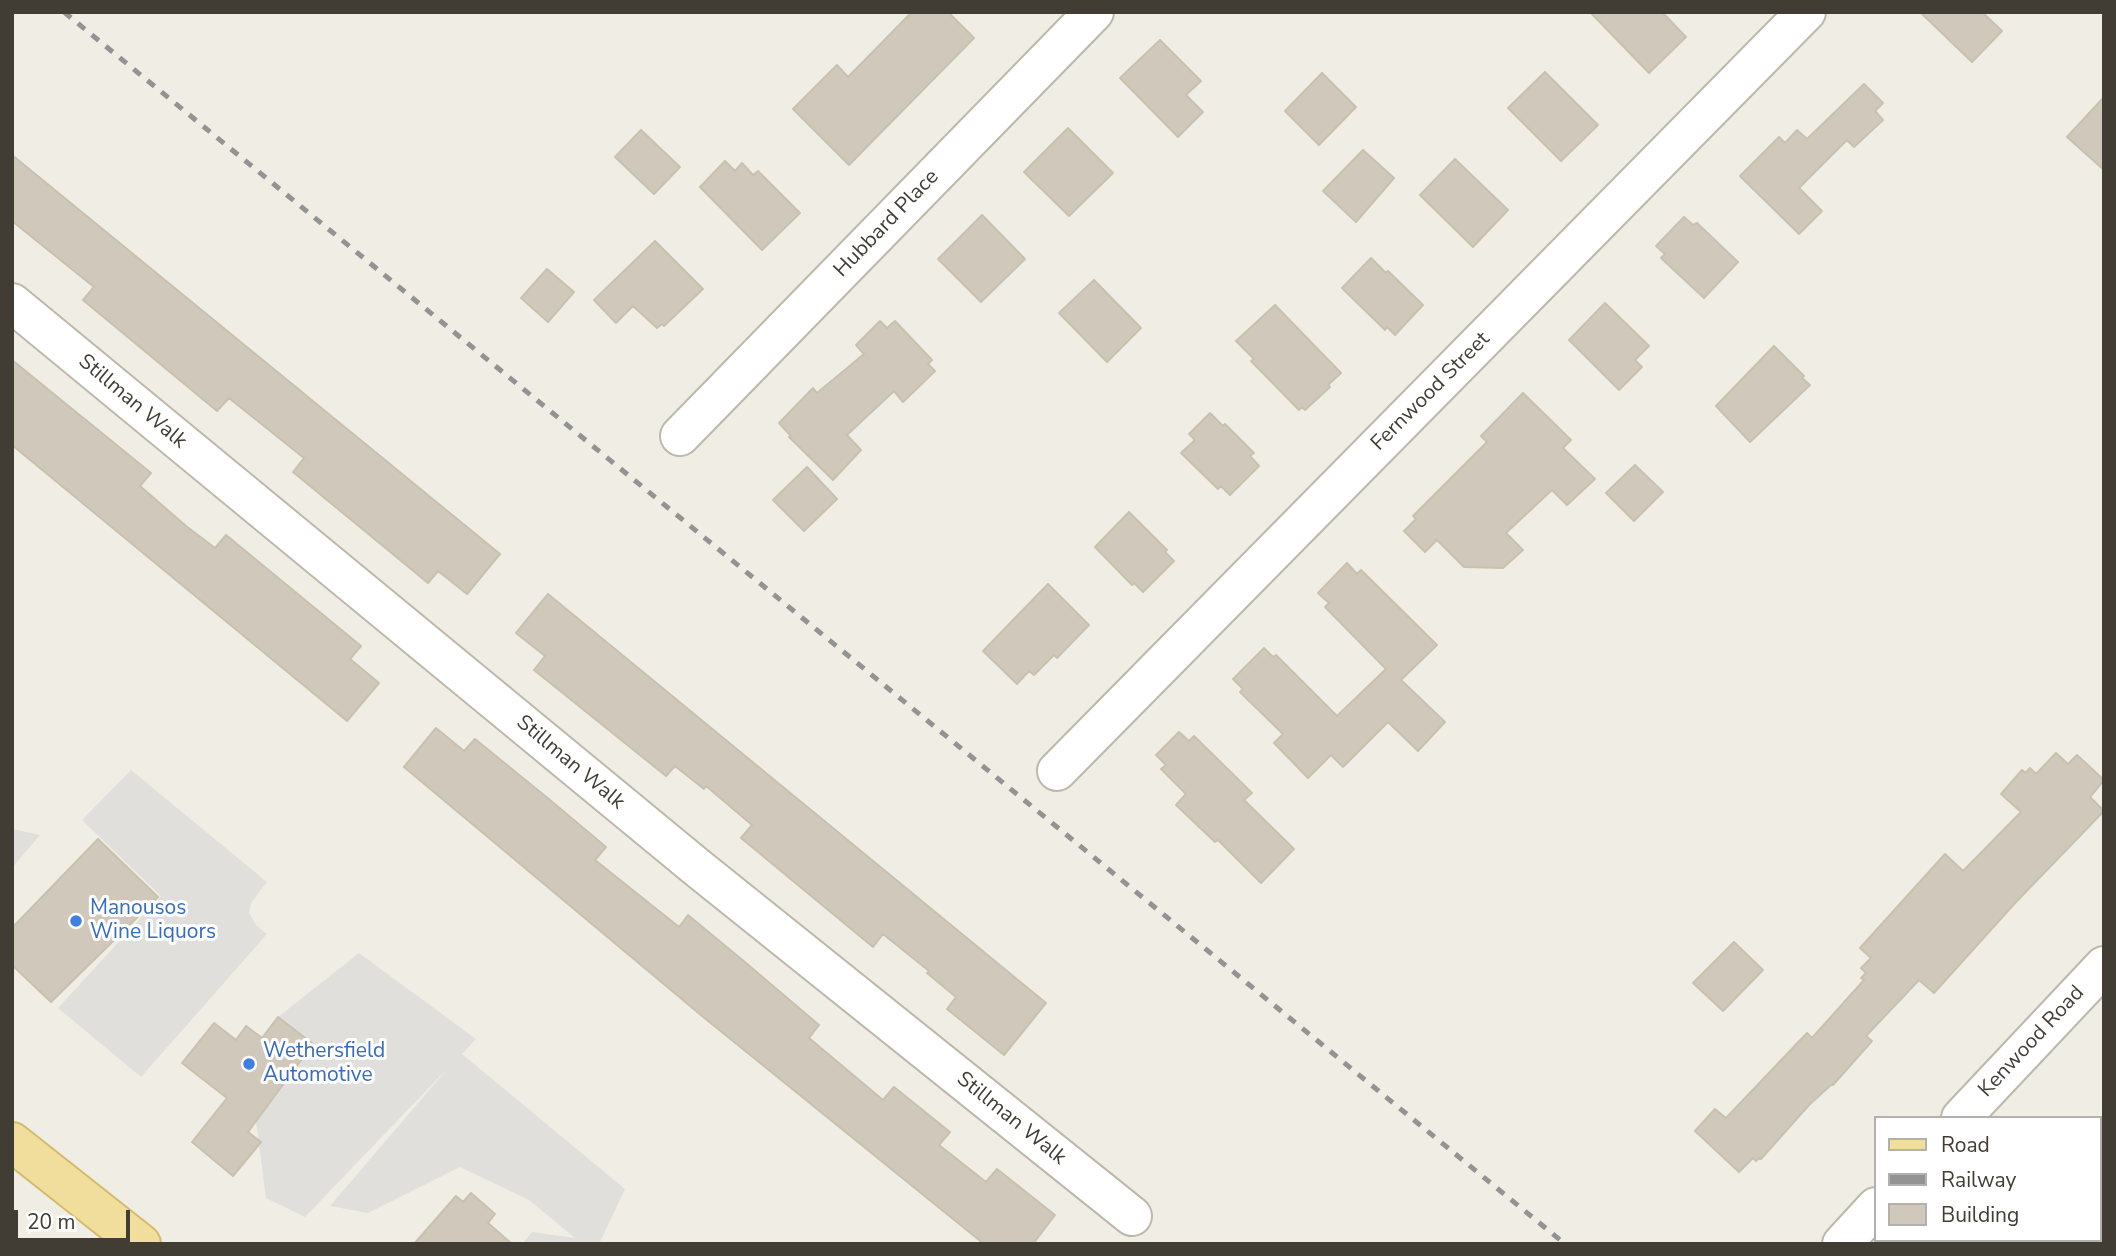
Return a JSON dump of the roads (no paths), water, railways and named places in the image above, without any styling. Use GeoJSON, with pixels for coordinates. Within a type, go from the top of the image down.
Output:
{"type":"FeatureCollection","features":[{"type":"Feature","properties":{"kind":"main road"},"geometry":{"type":"LineString","coordinates":[[12,1142],[141,1244]]}},
{"type":"Feature","properties":{"kind":"street","name":"Hubbard Place"},"geometry":{"type":"LineString","coordinates":[[680,436],[1094,12]]}},
{"type":"Feature","properties":{"kind":"street","name":"Fernwood Street"},"geometry":{"type":"LineString","coordinates":[[1056,771],[1806,12]]}},
{"type":"Feature","properties":{"kind":"street","name":"Stillman Walk"},"geometry":{"type":"LineString","coordinates":[[12,303],[699,869],[1132,1216]]}},
{"type":"Feature","properties":{"kind":"street","name":"Kenwood Road"},"geometry":{"type":"LineString","coordinates":[[1963,1116],[2104,966]]}},
{"type":"Feature","properties":{"kind":"street"},"geometry":{"type":"LineString","coordinates":[[1842,1244],[1874,1209]]}},
{"type":"Feature","properties":{"kind":"railway"},"geometry":{"type":"LineString","coordinates":[[64,12],[1565,1244]]}},
{"type":"Feature","properties":{"kind":"place","name":"Manousos Wine Liquors"},"geometry":{"type":"Point","coordinates":[76,921]}},
{"type":"Feature","properties":{"kind":"place","name":"Wethersfield Automotive"},"geometry":{"type":"Point","coordinates":[249,1064]}}]}
